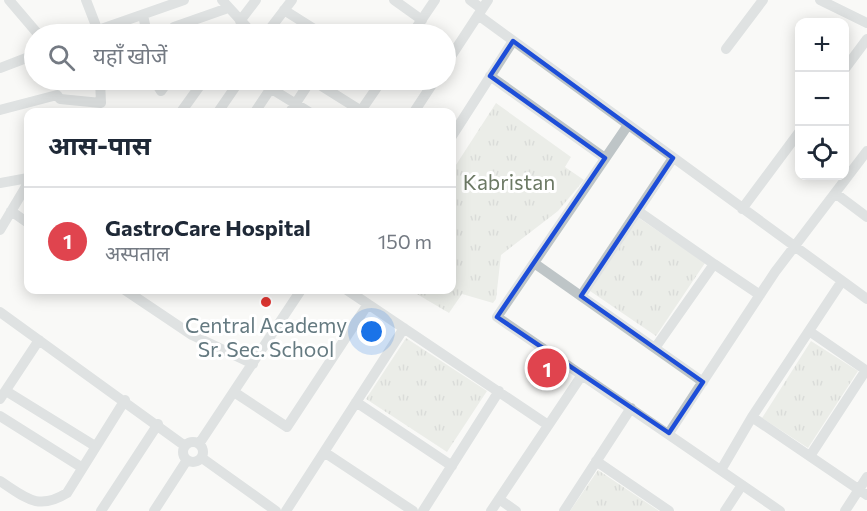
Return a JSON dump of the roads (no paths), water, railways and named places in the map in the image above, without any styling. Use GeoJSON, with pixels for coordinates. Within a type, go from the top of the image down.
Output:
{"type":"FeatureCollection","features":[{"type":"Feature","properties":{"kind":"street"},"geometry":{"type":"LineString","coordinates":[[9,0],[29,24]]}},
{"type":"Feature","properties":{"kind":"street"},"geometry":{"type":"LineString","coordinates":[[86,0],[95,24]]}},
{"type":"Feature","properties":{"kind":"street"},"geometry":{"type":"LineString","coordinates":[[118,24],[184,0]]}},
{"type":"Feature","properties":{"kind":"street"},"geometry":{"type":"LineString","coordinates":[[181,24],[225,4],[241,23],[256,0]]}},
{"type":"Feature","properties":{"kind":"street"},"geometry":{"type":"LineString","coordinates":[[274,24],[292,0]]}},
{"type":"Feature","properties":{"kind":"street"},"geometry":{"type":"LineString","coordinates":[[396,0],[422,20]]}},
{"type":"Feature","properties":{"kind":"street"},"geometry":{"type":"LineString","coordinates":[[419,24],[435,0]]}},
{"type":"Feature","properties":{"kind":"street"},"geometry":{"type":"LineString","coordinates":[[471,0],[482,8],[513,41],[867,299]]}},
{"type":"Feature","properties":{"kind":"street"},"geometry":{"type":"LineString","coordinates":[[726,49],[763,0]]}},
{"type":"Feature","properties":{"kind":"street"},"geometry":{"type":"LineString","coordinates":[[820,0],[867,23]]}},
{"type":"Feature","properties":{"kind":"street"},"geometry":{"type":"LineString","coordinates":[[456,48],[482,8]]}},
{"type":"Feature","properties":{"kind":"street"},"geometry":{"type":"LineString","coordinates":[[284,10],[306,24]]}},
{"type":"Feature","properties":{"kind":"street"},"geometry":{"type":"LineString","coordinates":[[143,15],[145,24]]}},
{"type":"Feature","properties":{"kind":"street"},"geometry":{"type":"LineString","coordinates":[[849,63],[867,39]]}},
{"type":"Feature","properties":{"kind":"street"},"geometry":{"type":"LineString","coordinates":[[456,130],[513,41]]}},
{"type":"Feature","properties":{"kind":"street"},"geometry":{"type":"LineString","coordinates":[[0,68],[24,59]]}},
{"type":"Feature","properties":{"kind":"street"},"geometry":{"type":"LineString","coordinates":[[490,76],[606,158]]}},
{"type":"Feature","properties":{"kind":"street"},"geometry":{"type":"LineString","coordinates":[[0,110],[57,95],[60,99],[101,103],[100,90]]}},
{"type":"Feature","properties":{"kind":"street"},"geometry":{"type":"LineString","coordinates":[[185,108],[197,90]]}},
{"type":"Feature","properties":{"kind":"street"},"geometry":{"type":"LineString","coordinates":[[221,108],[233,90]]}},
{"type":"Feature","properties":{"kind":"street"},"geometry":{"type":"LineString","coordinates":[[258,108],[270,90]]}},
{"type":"Feature","properties":{"kind":"street"},"geometry":{"type":"LineString","coordinates":[[273,90],[293,108],[305,90]]}},
{"type":"Feature","properties":{"kind":"street"},"geometry":{"type":"LineString","coordinates":[[327,90],[355,108]]}},
{"type":"Feature","properties":{"kind":"street"},"geometry":{"type":"LineString","coordinates":[[364,108],[375,90]]}},
{"type":"Feature","properties":{"kind":"street"},"geometry":{"type":"LineString","coordinates":[[417,108],[428,90]]}},
{"type":"Feature","properties":{"kind":"street"},"geometry":{"type":"LineString","coordinates":[[628,125],[497,317],[780,511]]}},
{"type":"Feature","properties":{"kind":"street"},"geometry":{"type":"LineString","coordinates":[[742,209],[795,138]]}},
{"type":"Feature","properties":{"kind":"street"},"geometry":{"type":"LineString","coordinates":[[669,433],[760,295],[867,151]]}},
{"type":"Feature","properties":{"kind":"street"},"geometry":{"type":"LineString","coordinates":[[581,296],[673,158]]}},
{"type":"Feature","properties":{"kind":"street"},"geometry":{"type":"LineString","coordinates":[[0,183],[24,179]]}},
{"type":"Feature","properties":{"kind":"street"},"geometry":{"type":"LineString","coordinates":[[0,230],[24,190]]}},
{"type":"Feature","properties":{"kind":"street"},"geometry":{"type":"LineString","coordinates":[[835,193],[867,217]]}},
{"type":"Feature","properties":{"kind":"street"},"geometry":{"type":"LineString","coordinates":[[11,211],[24,220]]}},
{"type":"Feature","properties":{"kind":"street"},"geometry":{"type":"LineString","coordinates":[[638,211],[760,295]]}},
{"type":"Feature","properties":{"kind":"street"},"geometry":{"type":"LineString","coordinates":[[534,262],[703,382]]}},
{"type":"Feature","properties":{"kind":"street"},"geometry":{"type":"LineString","coordinates":[[655,348],[714,264]]}},
{"type":"Feature","properties":{"kind":"street"},"geometry":{"type":"LineString","coordinates":[[721,470],[752,417],[842,281]]}},
{"type":"Feature","properties":{"kind":"street"},"geometry":{"type":"LineString","coordinates":[[131,294],[192,335],[253,364]]}},
{"type":"Feature","properties":{"kind":"street"},"geometry":{"type":"LineString","coordinates":[[199,444],[298,294]]}},
{"type":"Feature","properties":{"kind":"street"},"geometry":{"type":"LineString","coordinates":[[353,294],[548,425]]}},
{"type":"Feature","properties":{"kind":"street"},"geometry":{"type":"LineString","coordinates":[[234,392],[287,427],[368,304]]}},
{"type":"Feature","properties":{"kind":"street"},"geometry":{"type":"LineString","coordinates":[[2,317],[125,400],[185,446]]}},
{"type":"Feature","properties":{"kind":"street"},"geometry":{"type":"LineString","coordinates":[[286,511],[404,327]]}},
{"type":"Feature","properties":{"kind":"street"},"geometry":{"type":"LineString","coordinates":[[809,331],[866,370],[810,456]]}},
{"type":"Feature","properties":{"kind":"street"},"geometry":{"type":"LineString","coordinates":[[39,340],[3,395],[95,446]]}},
{"type":"Feature","properties":{"kind":"street"},"geometry":{"type":"LineString","coordinates":[[491,511],[582,375]]}},
{"type":"Feature","properties":{"kind":"street"},"geometry":{"type":"LineString","coordinates":[[423,511],[499,392]]}},
{"type":"Feature","properties":{"kind":"street"},"geometry":{"type":"LineString","coordinates":[[0,481],[37,505],[47,504],[67,493],[81,467],[125,400]]}},
{"type":"Feature","properties":{"kind":"street"},"geometry":{"type":"LineString","coordinates":[[356,402],[452,466]]}},
{"type":"Feature","properties":{"kind":"street"},"geometry":{"type":"LineString","coordinates":[[564,511],[631,408]]}},
{"type":"Feature","properties":{"kind":"street"},"geometry":{"type":"LineString","coordinates":[[0,416],[81,467]]}},
{"type":"Feature","properties":{"kind":"street"},"geometry":{"type":"LineString","coordinates":[[752,417],[863,492]]}},
{"type":"Feature","properties":{"kind":"street"},"geometry":{"type":"LineString","coordinates":[[101,511],[158,424]]}},
{"type":"Feature","properties":{"kind":"street"},"geometry":{"type":"LineString","coordinates":[[192,442],[199,444],[203,450],[202,458],[194,463],[186,460],[183,453],[185,446],[192,442]]}},
{"type":"Feature","properties":{"kind":"street"},"geometry":{"type":"LineString","coordinates":[[324,452],[413,511]]}},
{"type":"Feature","properties":{"kind":"street"},"geometry":{"type":"LineString","coordinates":[[202,458],[276,511]]}},
{"type":"Feature","properties":{"kind":"street"},"geometry":{"type":"LineString","coordinates":[[154,511],[186,460]]}},
{"type":"Feature","properties":{"kind":"street"},"geometry":{"type":"LineString","coordinates":[[596,461],[669,511]]}},
{"type":"Feature","properties":{"kind":"street"},"geometry":{"type":"LineString","coordinates":[[844,511],[863,492],[867,477]]}},
{"type":"Feature","properties":{"kind":"street"},"geometry":{"type":"LineString","coordinates":[[725,511],[742,484]]}},
{"type":"Feature","properties":{"kind":"street"},"geometry":{"type":"LineString","coordinates":[[499,500],[516,511]]}},
{"type":"Feature","properties":{"kind":"place","name":"Central Academy Sr. Sec. School"},"geometry":{"type":"Point","coordinates":[266,302]}},
{"type":"Feature","properties":{"kind":"place","name":"GastroCare Hospital"},"geometry":{"type":"Point","coordinates":[547,368]}},
{"type":"Feature","properties":{"kind":"park label","name":"Kabristan"},"geometry":{"type":"Point","coordinates":[509,181]}}]}
